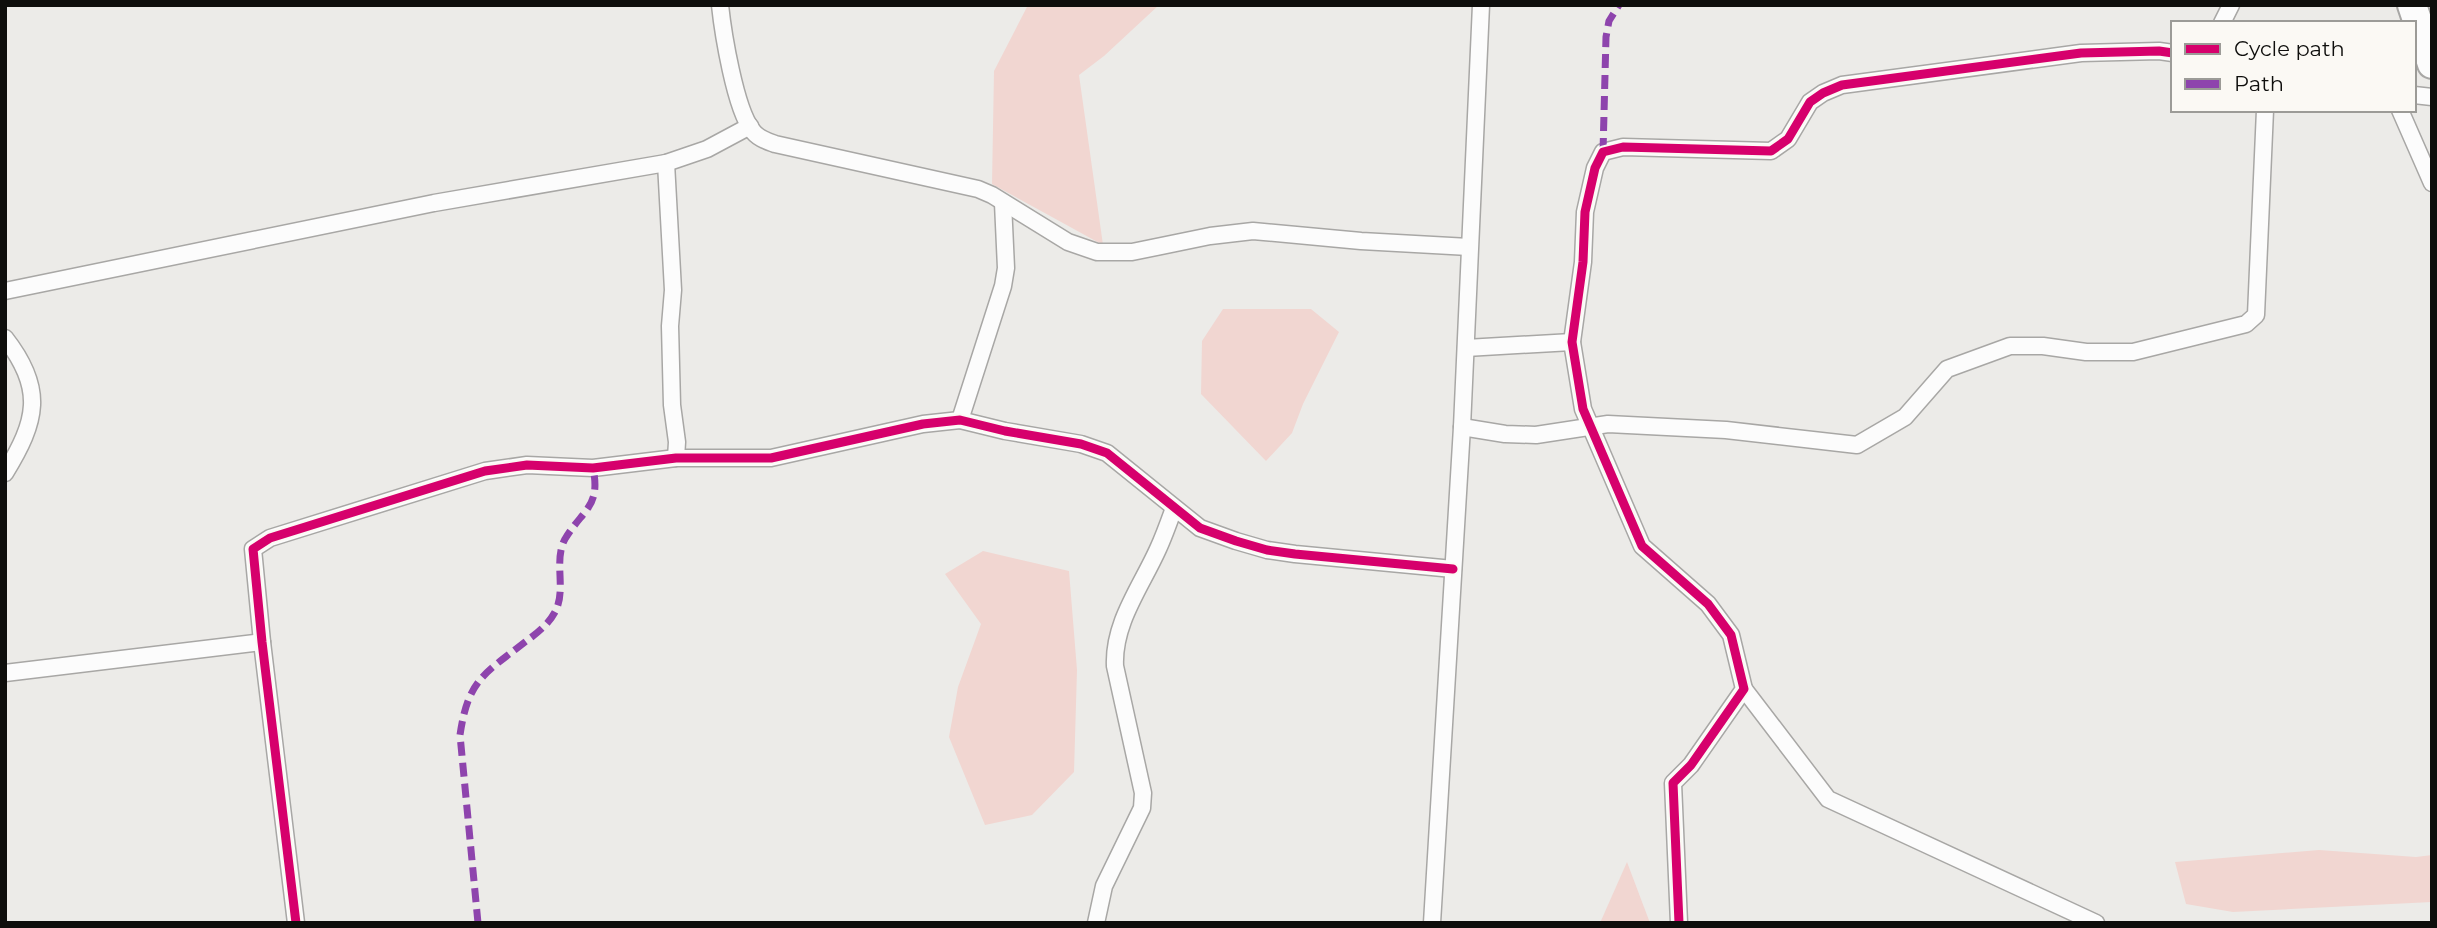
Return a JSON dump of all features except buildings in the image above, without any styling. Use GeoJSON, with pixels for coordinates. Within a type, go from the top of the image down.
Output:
{"type":"FeatureCollection","features":[{"type":"Feature","properties":{"kind":"highway"},"geometry":{"type":"LineString","coordinates":[[2412,5],[2432,64]]}},
{"type":"Feature","properties":{"kind":"highway"},"geometry":{"type":"LineString","coordinates":[[2424,5],[2432,24]]}},
{"type":"Feature","properties":{"kind":"street"},"geometry":{"type":"LineString","coordinates":[[720,5],[734,79],[750,126],[760,138],[775,144],[978,189],[1068,242],[1097,252],[1132,251],[1253,231],[1469,247]]}},
{"type":"Feature","properties":{"kind":"street"},"geometry":{"type":"LineString","coordinates":[[1432,923],[1462,427],[1481,5]]}},
{"type":"Feature","properties":{"kind":"street"},"geometry":{"type":"LineString","coordinates":[[2223,21],[2231,5]]}},
{"type":"Feature","properties":{"kind":"street"},"geometry":{"type":"LineString","coordinates":[[2096,923],[1828,799],[1744,688],[1731,635],[1708,604],[1642,546],[1583,408],[1572,342],[1583,262],[1586,212],[1595,168],[1603,152],[1623,146],[1771,151],[1788,139],[1810,102],[1842,85],[2081,53],[2171,53]]}},
{"type":"Feature","properties":{"kind":"street"},"geometry":{"type":"LineString","coordinates":[[1462,427],[1506,434],[1536,435],[1608,424],[1726,430],[1857,445],[1905,417],[1947,369],[2010,346],[2043,346],[2086,352],[2133,352],[2246,324],[2256,315],[2264,112]]}},
{"type":"Feature","properties":{"kind":"street"},"geometry":{"type":"LineString","coordinates":[[2401,112],[2432,183]]}},
{"type":"Feature","properties":{"kind":"street"},"geometry":{"type":"LineString","coordinates":[[5,291],[434,203],[666,163],[707,149],[750,126]]}},
{"type":"Feature","properties":{"kind":"street"},"geometry":{"type":"LineString","coordinates":[[666,163],[673,290],[670,326],[676,458]]}},
{"type":"Feature","properties":{"kind":"street"},"geometry":{"type":"LineString","coordinates":[[960,420],[1003,286],[1006,268],[1003,203]]}},
{"type":"Feature","properties":{"kind":"street"},"geometry":{"type":"LineString","coordinates":[[5,338],[16,351],[30,377],[32,405],[29,427],[5,473]]}},
{"type":"Feature","properties":{"kind":"street"},"geometry":{"type":"LineString","coordinates":[[1466,348],[1572,342]]}},
{"type":"Feature","properties":{"kind":"street"},"geometry":{"type":"LineString","coordinates":[[296,923],[253,549],[270,538],[485,471],[527,465],[593,468],[676,458],[771,458],[923,424],[960,420],[1081,444],[1107,453],[1200,528],[1267,550],[1453,569]]}},
{"type":"Feature","properties":{"kind":"street"},"geometry":{"type":"LineString","coordinates":[[1096,923],[1104,886],[1142,808],[1143,793],[1115,666],[1115,648],[1122,622],[1159,547],[1174,508]]}},
{"type":"Feature","properties":{"kind":"street"},"geometry":{"type":"LineString","coordinates":[[5,673],[262,642]]}},
{"type":"Feature","properties":{"kind":"street"},"geometry":{"type":"LineString","coordinates":[[1679,923],[1673,783],[1691,765],[1744,688]]}},
{"type":"Feature","properties":{"kind":"shaded area"},"geometry":{"type":"Polygon","coordinates":[[[1028,5],[1159,5],[1104,56],[1079,75],[1103,245],[992,184],[994,71],[1028,5]]]}},
{"type":"Feature","properties":{"kind":"shaded area"},"geometry":{"type":"Polygon","coordinates":[[[1223,309],[1311,309],[1339,332],[1303,404],[1292,433],[1266,461],[1201,394],[1202,341],[1223,309]]]}},
{"type":"Feature","properties":{"kind":"shaded area"},"geometry":{"type":"Polygon","coordinates":[[[983,551],[1069,571],[1077,670],[1074,772],[1032,815],[985,825],[949,737],[958,687],[981,624],[945,574],[983,551]]]}},
{"type":"Feature","properties":{"kind":"shaded area"},"geometry":{"type":"Polygon","coordinates":[[[2319,850],[2416,857],[2432,855],[2432,902],[2233,912],[2186,904],[2175,862],[2319,850]]]}},
{"type":"Feature","properties":{"kind":"shaded area"},"geometry":{"type":"Polygon","coordinates":[[[1627,862],[1650,923],[1600,923],[1627,862]]]}},
{"type":"Feature","properties":{"kind":"marked path"},"geometry":{"type":"LineString","coordinates":[[1603,152],[1606,37],[1609,21],[1619,5]]}},
{"type":"Feature","properties":{"kind":"marked path"},"geometry":{"type":"LineString","coordinates":[[478,923],[460,735],[463,717],[473,690],[480,680],[542,629],[555,612],[560,594],[562,548],[565,539],[592,500],[595,491],[593,468]]}},
{"type":"Feature","properties":{"kind":"cycle path"},"geometry":{"type":"LineString","coordinates":[[1679,923],[1673,783],[1691,765],[1744,689],[1731,635],[1708,604],[1642,546],[1583,409],[1572,342],[1583,262],[1585,212],[1595,168],[1603,152],[1623,147],[1771,151],[1788,139],[1810,102],[1842,85],[2081,53],[2171,53]]}},
{"type":"Feature","properties":{"kind":"cycle path"},"geometry":{"type":"LineString","coordinates":[[296,923],[253,549],[270,538],[485,471],[527,465],[593,468],[676,458],[771,458],[923,424],[960,420],[1081,444],[1107,453],[1200,528],[1236,541],[1267,550],[1295,554],[1453,569]]}}]}
